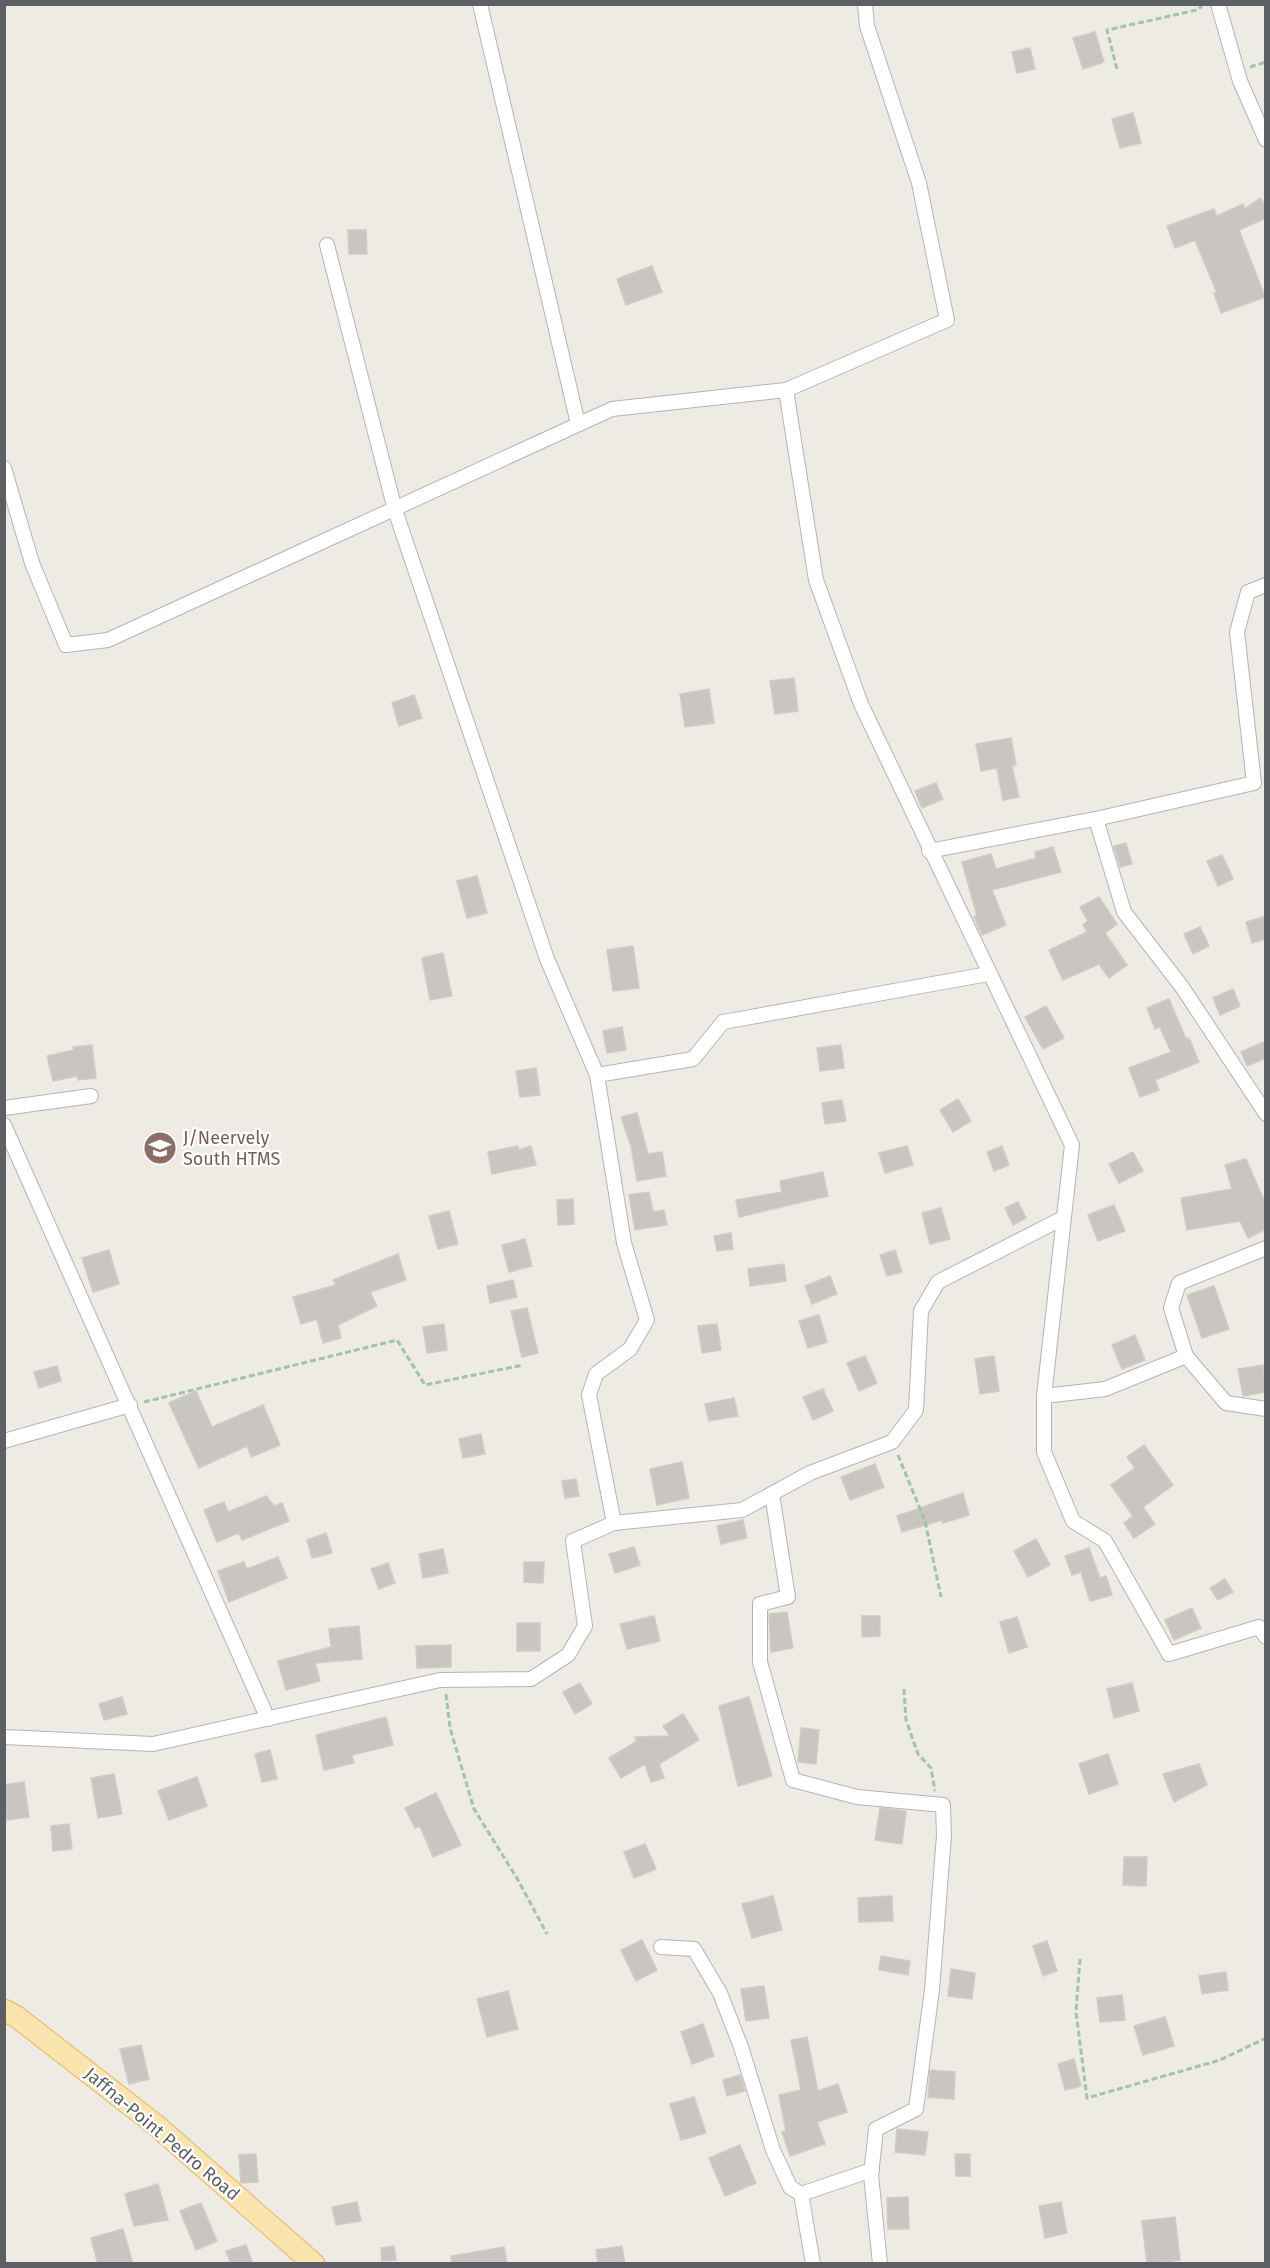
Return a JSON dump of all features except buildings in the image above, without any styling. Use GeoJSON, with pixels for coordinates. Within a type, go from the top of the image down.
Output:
{"type":"FeatureCollection","features":[{"type":"Feature","properties":{"kind":"main road","name":"Jaffna-Point Pedro Road"},"geometry":{"type":"LineString","coordinates":[[4,2010],[157,2126],[314,2264]]}},
{"type":"Feature","properties":{"kind":"street"},"geometry":{"type":"LineString","coordinates":[[480,4],[578,424]]}},
{"type":"Feature","properties":{"kind":"street"},"geometry":{"type":"LineString","coordinates":[[4,468],[32,563],[66,645],[108,640],[612,409],[786,390],[947,320],[919,183],[867,26],[865,4]]}},
{"type":"Feature","properties":{"kind":"street"},"geometry":{"type":"LineString","coordinates":[[1218,4],[1240,81],[1266,140]]}},
{"type":"Feature","properties":{"kind":"street"},"geometry":{"type":"LineString","coordinates":[[327,245],[395,510],[547,959],[597,1075],[624,1243],[647,1320],[630,1349],[596,1374],[590,1395],[614,1522]]}},
{"type":"Feature","properties":{"kind":"street"},"geometry":{"type":"LineString","coordinates":[[786,390],[816,580],[861,704],[929,851],[1072,1145],[1044,1396],[1044,1452],[1073,1521],[1105,1541],[1169,1654],[1259,1627],[1266,1637]]}},
{"type":"Feature","properties":{"kind":"street"},"geometry":{"type":"LineString","coordinates":[[929,851],[1096,819],[1254,783],[1237,632],[1248,592],[1266,585]]}},
{"type":"Feature","properties":{"kind":"street"},"geometry":{"type":"LineString","coordinates":[[1096,819],[1124,912],[1182,987],[1266,1114]]}},
{"type":"Feature","properties":{"kind":"street"},"geometry":{"type":"LineString","coordinates":[[597,1075],[693,1059],[723,1022],[988,974]]}},
{"type":"Feature","properties":{"kind":"street"},"geometry":{"type":"LineString","coordinates":[[4,1108],[92,1096]]}},
{"type":"Feature","properties":{"kind":"street"},"geometry":{"type":"LineString","coordinates":[[4,1125],[268,1719]]}},
{"type":"Feature","properties":{"kind":"street"},"geometry":{"type":"LineString","coordinates":[[4,1737],[153,1744],[444,1680],[531,1678],[568,1655],[585,1626],[573,1541],[614,1522],[742,1510],[810,1473],[892,1442],[916,1410],[921,1311],[938,1282],[1063,1218]]}},
{"type":"Feature","properties":{"kind":"street"},"geometry":{"type":"LineString","coordinates":[[1266,1248],[1179,1283],[1171,1308],[1186,1356],[1226,1403],[1266,1408]]}},
{"type":"Feature","properties":{"kind":"street"},"geometry":{"type":"LineString","coordinates":[[1044,1396],[1106,1389],[1186,1356]]}},
{"type":"Feature","properties":{"kind":"street"},"geometry":{"type":"LineString","coordinates":[[4,1442],[130,1405]]}},
{"type":"Feature","properties":{"kind":"street"},"geometry":{"type":"LineString","coordinates":[[772,1494],[788,1597],[760,1604],[760,1662],[793,1780],[857,1797],[943,1805],[944,1835],[932,1990],[916,2109],[876,2129],[872,2170],[880,2264]]}},
{"type":"Feature","properties":{"kind":"street"},"geometry":{"type":"LineString","coordinates":[[661,1947],[694,1948],[720,1993],[741,2047],[773,2150],[790,2187],[801,2194],[813,2264]]}},
{"type":"Feature","properties":{"kind":"street"},"geometry":{"type":"LineString","coordinates":[[801,2194],[872,2170]]}},
{"type":"Feature","properties":{"kind":"path"},"geometry":{"type":"LineString","coordinates":[[1117,69],[1107,30],[1197,10],[1203,4]]}},
{"type":"Feature","properties":{"kind":"path"},"geometry":{"type":"LineString","coordinates":[[130,1405],[397,1341],[425,1385],[523,1365]]}},
{"type":"Feature","properties":{"kind":"path"},"geometry":{"type":"LineString","coordinates":[[892,1442],[925,1521],[941,1597]]}},
{"type":"Feature","properties":{"kind":"path"},"geometry":{"type":"LineString","coordinates":[[444,1680],[450,1728],[474,1809],[518,1880],[547,1934]]}},
{"type":"Feature","properties":{"kind":"path"},"geometry":{"type":"LineString","coordinates":[[904,1689],[906,1720],[918,1754],[931,1768],[937,1804]]}},
{"type":"Feature","properties":{"kind":"path"},"geometry":{"type":"LineString","coordinates":[[1080,1959],[1076,2012],[1087,2098],[1220,2060],[1266,2038]]}},
{"type":"Feature","properties":{"kind":"place","name":"J/Neervely South HTMS"},"geometry":{"type":"Point","coordinates":[160,1148]}}]}
